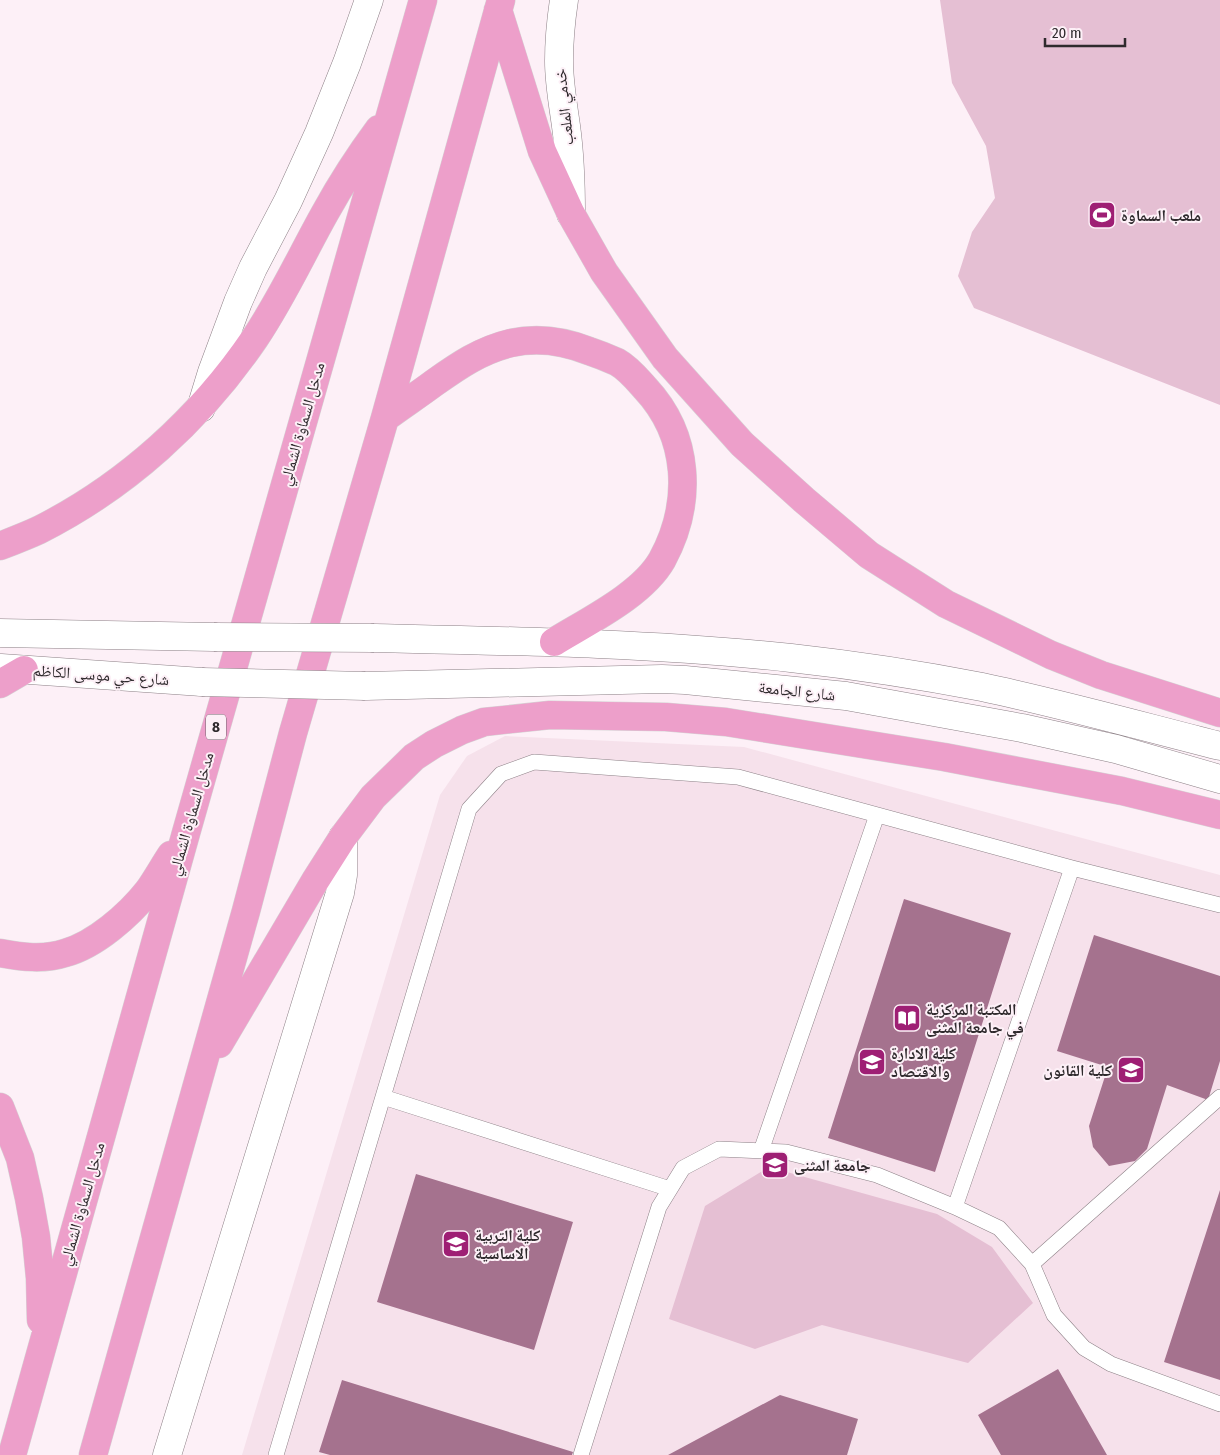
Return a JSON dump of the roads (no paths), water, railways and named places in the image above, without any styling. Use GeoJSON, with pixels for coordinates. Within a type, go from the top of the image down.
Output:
{"type":"FeatureCollection","features":[{"type":"Feature","properties":{"kind":"highway","name":"مدخل السماوة الشمالي"},"geometry":{"type":"LineString","coordinates":[[12,1455],[186,833],[423,0]]}},
{"type":"Feature","properties":{"kind":"highway"},"geometry":{"type":"LineString","coordinates":[[500,5],[542,151],[571,214],[604,272],[665,358],[742,444],[869,555],[946,604],[1050,655],[1101,675],[1220,713]]}},
{"type":"Feature","properties":{"kind":"highway"},"geometry":{"type":"LineString","coordinates":[[93,1455],[246,912],[293,733],[500,5]]}},
{"type":"Feature","properties":{"kind":"highway"},"geometry":{"type":"LineString","coordinates":[[0,546],[37,531],[72,512],[106,490],[151,455],[201,408],[255,338],[347,177],[391,112]]}},
{"type":"Feature","properties":{"kind":"highway"},"geometry":{"type":"LineString","coordinates":[[384,418],[464,362],[489,349],[535,340],[556,341],[574,345],[618,363],[654,397],[673,431],[680,456],[682,500],[672,536],[662,560],[649,578],[621,601],[554,642]]}},
{"type":"Feature","properties":{"kind":"highway"},"geometry":{"type":"LineString","coordinates":[[0,684],[12,669]]}},
{"type":"Feature","properties":{"kind":"highway"},"geometry":{"type":"LineString","coordinates":[[199,1077],[315,881],[343,837],[373,797],[414,757],[434,744],[462,730],[484,722],[550,715],[666,717],[726,722],[963,760],[1122,791],[1220,815]]}},
{"type":"Feature","properties":{"kind":"highway"},"geometry":{"type":"LineString","coordinates":[[0,953],[24,957],[44,957],[65,953],[85,945],[105,933],[148,891],[186,833]]}},
{"type":"Feature","properties":{"kind":"highway"},"geometry":{"type":"LineString","coordinates":[[0,1107],[20,1158],[30,1198],[40,1278],[39,1359]]}},
{"type":"Feature","properties":{"kind":"main road"},"geometry":{"type":"LineString","coordinates":[[201,408],[218,354],[238,302],[319,133],[347,63],[368,0]]}},
{"type":"Feature","properties":{"kind":"main road","name":"خدمي الملعب"},"geometry":{"type":"LineString","coordinates":[[564,0],[560,29],[559,62],[570,170],[571,214]]}},
{"type":"Feature","properties":{"kind":"main road"},"geometry":{"type":"LineString","coordinates":[[0,634],[554,642],[690,649],[791,658],[905,674],[1001,692],[1220,746]]}},
{"type":"Feature","properties":{"kind":"main road","name":"شارع حي موسى الكاظم"},"geometry":{"type":"LineString","coordinates":[[12,669],[202,682],[364,686]]}},
{"type":"Feature","properties":{"kind":"main road","name":"شارع الجامعة"},"geometry":{"type":"LineString","coordinates":[[364,686],[662,679],[846,696],[1022,728],[1116,749],[1220,780]]}},
{"type":"Feature","properties":{"kind":"main road"},"geometry":{"type":"LineString","coordinates":[[167,1455],[335,912],[343,875],[343,837]]}},
{"type":"Feature","properties":{"kind":"lane"},"geometry":{"type":"LineString","coordinates":[[276,1455],[469,810],[501,774],[534,762],[738,777],[1072,868],[1220,905]]}},
{"type":"Feature","properties":{"kind":"lane"},"geometry":{"type":"LineString","coordinates":[[761,1151],[877,815]]}},
{"type":"Feature","properties":{"kind":"lane"},"geometry":{"type":"LineString","coordinates":[[955,1207],[1072,868]]}},
{"type":"Feature","properties":{"kind":"lane"},"geometry":{"type":"LineString","coordinates":[[383,1097],[670,1189]]}},
{"type":"Feature","properties":{"kind":"lane"},"geometry":{"type":"LineString","coordinates":[[1032,1264],[1220,1097]]}},
{"type":"Feature","properties":{"kind":"lane"},"geometry":{"type":"LineString","coordinates":[[581,1455],[659,1207],[683,1168],[719,1149],[786,1152],[877,1175],[955,1207],[999,1228],[1032,1264],[1054,1315],[1084,1348],[1111,1364],[1220,1404]]}},
{"type":"Feature","properties":{"kind":"place","name":"ملعب السماوة"},"geometry":{"type":"Point","coordinates":[1102,215]}},
{"type":"Feature","properties":{"kind":"place","name":"المكتبة المركزية في جامعة المثنى"},"geometry":{"type":"Point","coordinates":[907,1018]}},
{"type":"Feature","properties":{"kind":"place","name":"كلية الادارة والاقتصاد"},"geometry":{"type":"Point","coordinates":[872,1062]}},
{"type":"Feature","properties":{"kind":"place","name":"كلية القانون"},"geometry":{"type":"Point","coordinates":[1131,1070]}},
{"type":"Feature","properties":{"kind":"place","name":"جامعة المثنى"},"geometry":{"type":"Point","coordinates":[775,1165]}},
{"type":"Feature","properties":{"kind":"place","name":"كلية التربية الاساسية"},"geometry":{"type":"Point","coordinates":[456,1244]}}]}
